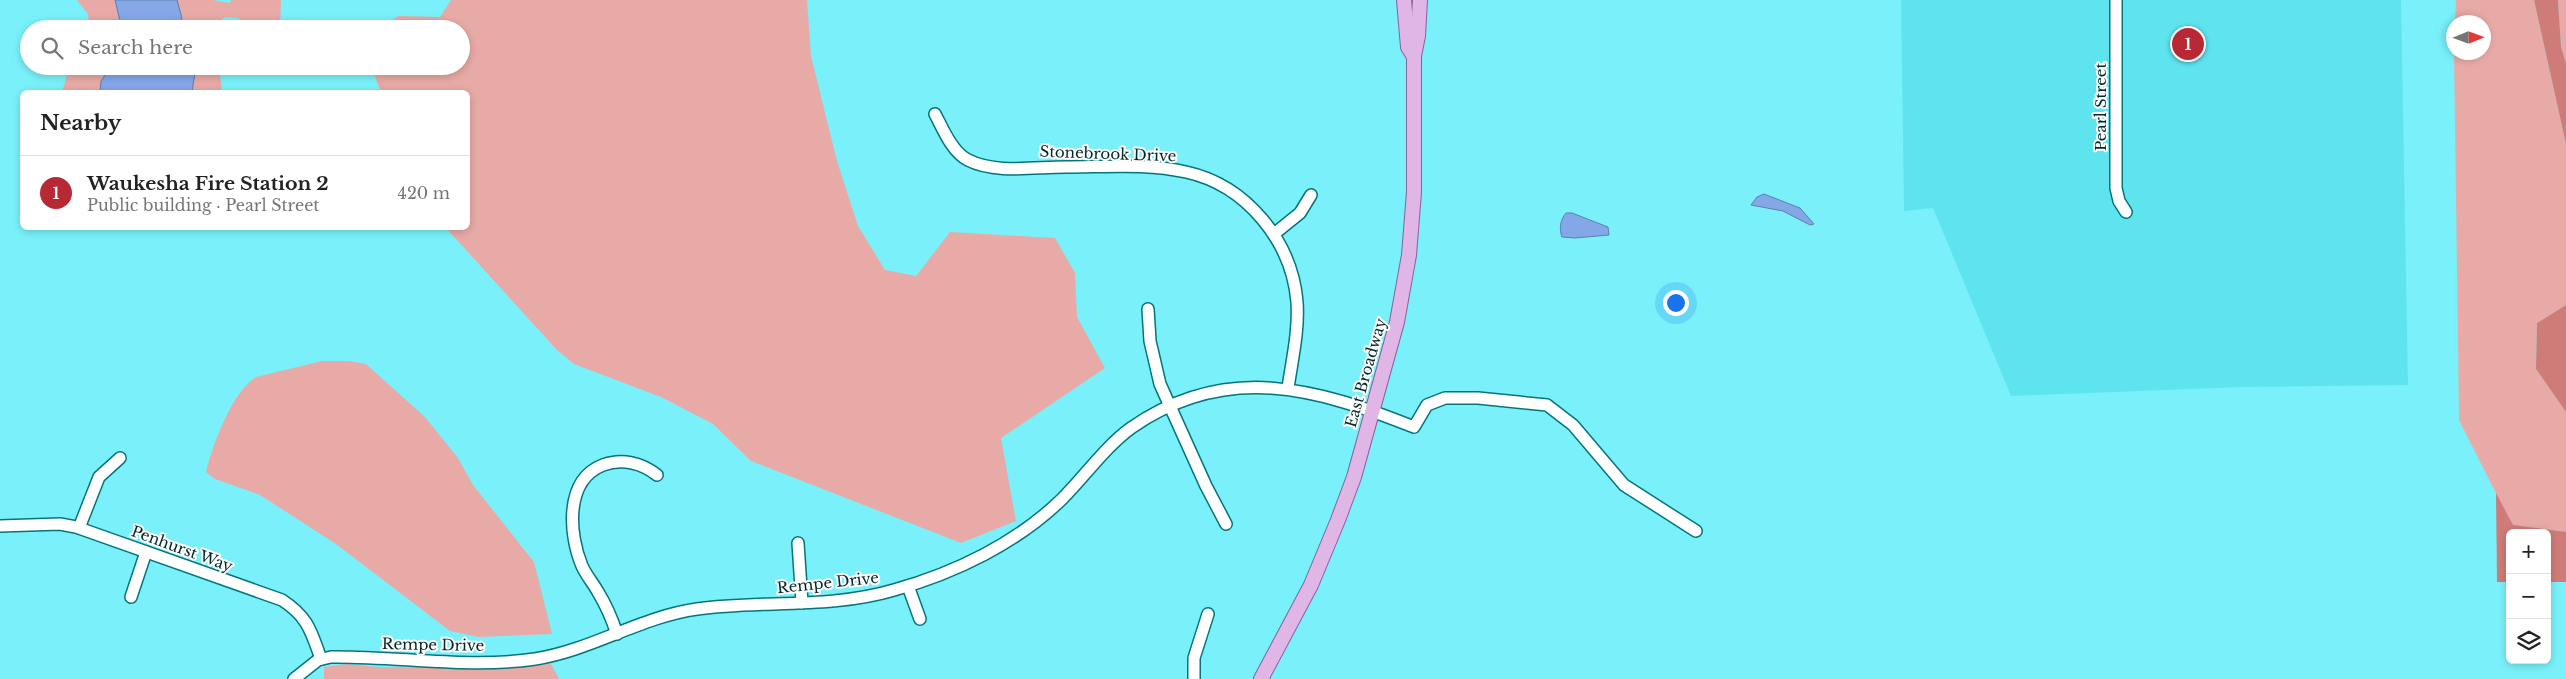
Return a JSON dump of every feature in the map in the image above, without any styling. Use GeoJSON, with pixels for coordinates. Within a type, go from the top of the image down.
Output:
{"type":"FeatureCollection","features":[{"type":"Feature","properties":{"kind":"main road","name":"East Broadway"},"geometry":{"type":"LineString","coordinates":[[1404,0],[1408,47],[1414,56]]}},
{"type":"Feature","properties":{"kind":"main road","name":"East Broadway"},"geometry":{"type":"LineString","coordinates":[[1261,679],[1294,618],[1323,557],[1352,482],[1398,322],[1409,255],[1415,178],[1414,56],[1418,36],[1420,0]]}},
{"type":"Feature","properties":{"kind":"street","name":"Pearl Street"},"geometry":{"type":"LineString","coordinates":[[2116,0],[2116,188],[2119,201],[2126,212]]}},
{"type":"Feature","properties":{"kind":"street","name":"Stonebrook Drive"},"geometry":{"type":"LineString","coordinates":[[935,114],[961,155],[978,164],[1006,167],[1151,167],[1188,172],[1211,180],[1235,194],[1252,208],[1274,234],[1289,266],[1296,300],[1296,336],[1288,388]]}},
{"type":"Feature","properties":{"kind":"street"},"geometry":{"type":"LineString","coordinates":[[1274,234],[1300,213],[1310,195]]}},
{"type":"Feature","properties":{"kind":"street"},"geometry":{"type":"LineString","coordinates":[[1148,309],[1153,362],[1170,406],[1206,486],[1226,524]]}},
{"type":"Feature","properties":{"kind":"street","name":"Rempe Drive"},"geometry":{"type":"LineString","coordinates":[[321,659],[348,657],[443,661],[518,661],[536,659],[577,649],[657,618],[697,609],[802,603],[873,596],[908,586],[933,578],[975,559],[1038,521],[1129,430],[1170,406],[1201,395],[1255,387],[1288,388],[1373,411],[1414,427],[1427,405],[1445,398],[1478,398],[1547,405],[1573,425],[1624,486],[1696,531]]}},
{"type":"Feature","properties":{"kind":"street"},"geometry":{"type":"LineString","coordinates":[[79,528],[99,477],[120,458]]}},
{"type":"Feature","properties":{"kind":"street"},"geometry":{"type":"LineString","coordinates":[[617,634],[602,597],[583,568],[576,550],[572,516],[574,501],[586,478],[596,468],[608,464],[637,464],[657,475]]}},
{"type":"Feature","properties":{"kind":"street","name":"Penhurst Way"},"geometry":{"type":"LineString","coordinates":[[0,526],[60,524],[79,528],[282,600],[308,623],[321,659]]}},
{"type":"Feature","properties":{"kind":"street"},"geometry":{"type":"LineString","coordinates":[[798,543],[802,603]]}},
{"type":"Feature","properties":{"kind":"street"},"geometry":{"type":"LineString","coordinates":[[131,597],[146,552]]}},
{"type":"Feature","properties":{"kind":"street"},"geometry":{"type":"LineString","coordinates":[[908,586],[920,618]]}},
{"type":"Feature","properties":{"kind":"street"},"geometry":{"type":"LineString","coordinates":[[1194,679],[1194,658],[1208,614]]}},
{"type":"Feature","properties":{"kind":"street"},"geometry":{"type":"LineString","coordinates":[[294,679],[321,659]]}},
{"type":"Feature","properties":{"kind":"shaded area"},"geometry":{"type":"Polygon","coordinates":[[[77,0],[213,0],[230,3],[231,0],[281,0],[280,20],[241,20],[225,17],[221,20],[89,20],[88,14],[77,0]]]}},
{"type":"Feature","properties":{"kind":"shaded area"},"geometry":{"type":"Polygon","coordinates":[[[115,0],[177,0],[182,18],[181,20],[120,20],[115,0]]]}},
{"type":"Feature","properties":{"kind":"shaded area"},"geometry":{"type":"Polygon","coordinates":[[[451,0],[807,0],[811,56],[837,161],[858,226],[885,270],[916,276],[950,232],[1055,238],[1075,273],[1077,317],[1105,368],[1001,438],[1016,521],[961,543],[751,461],[713,424],[661,397],[574,364],[557,350],[448,230],[470,230],[470,90],[380,90],[374,75],[470,75],[470,20],[393,20],[398,16],[440,17],[451,0]]]}},
{"type":"Feature","properties":{"kind":"shaded area"},"geometry":{"type":"Polygon","coordinates":[[[1901,0],[2401,0],[2408,385],[2243,387],[2011,396],[1933,208],[1904,211],[1901,0]]]}},
{"type":"Feature","properties":{"kind":"shaded area"},"geometry":{"type":"Polygon","coordinates":[[[2456,0],[2534,0],[2566,144],[2566,305],[2537,323],[2536,369],[2566,412],[2566,532],[2512,525],[2459,420],[2454,60],[2491,60],[2491,15],[2455,15],[2456,0]]]}},
{"type":"Feature","properties":{"kind":"shaded area"},"geometry":{"type":"Polygon","coordinates":[[[2534,0],[2558,0],[2561,47],[2566,63],[2566,144],[2534,0]]]}},
{"type":"Feature","properties":{"kind":"shaded area"},"geometry":{"type":"Polygon","coordinates":[[[2558,0],[2566,0],[2566,63],[2561,47],[2558,0]]]}},
{"type":"Feature","properties":{"kind":"shaded area"},"geometry":{"type":"Polygon","coordinates":[[[67,75],[220,75],[222,90],[63,90],[67,75]]]}},
{"type":"Feature","properties":{"kind":"shaded area"},"geometry":{"type":"Polygon","coordinates":[[[105,75],[195,75],[192,90],[100,90],[101,81],[105,75]]]}},
{"type":"Feature","properties":{"kind":"shaded area"},"geometry":{"type":"Polygon","coordinates":[[[1764,194],[1800,208],[1814,224],[1810,225],[1783,211],[1751,205],[1757,197],[1764,194]]]}},
{"type":"Feature","properties":{"kind":"shaded area"},"geometry":{"type":"Polygon","coordinates":[[[1566,213],[1572,213],[1608,227],[1609,235],[1575,238],[1562,237],[1562,219],[1566,213]]]}},
{"type":"Feature","properties":{"kind":"shaded area"},"geometry":{"type":"Polygon","coordinates":[[[2566,305],[2566,412],[2536,369],[2537,323],[2566,305]]]}},
{"type":"Feature","properties":{"kind":"shaded area"},"geometry":{"type":"Polygon","coordinates":[[[322,361],[349,361],[366,364],[425,417],[458,458],[473,485],[534,562],[552,634],[479,637],[450,631],[336,544],[260,495],[215,479],[206,472],[218,434],[232,406],[247,384],[256,377],[322,361]]]}},
{"type":"Feature","properties":{"kind":"shaded area"},"geometry":{"type":"Polygon","coordinates":[[[2496,493],[2513,525],[2543,529],[2506,529],[2506,582],[2497,582],[2496,493]]]}},
{"type":"Feature","properties":{"kind":"shaded area"},"geometry":{"type":"Polygon","coordinates":[[[2551,530],[2566,532],[2566,582],[2551,582],[2551,530]]]}},
{"type":"Feature","properties":{"kind":"shaded area"},"geometry":{"type":"Polygon","coordinates":[[[347,664],[378,667],[456,668],[551,664],[559,679],[324,679],[324,667],[347,664]]]}},
{"type":"Feature","properties":{"kind":"place","name":"Waukesha Fire Station 2"},"geometry":{"type":"Point","coordinates":[2188,44]}}]}
